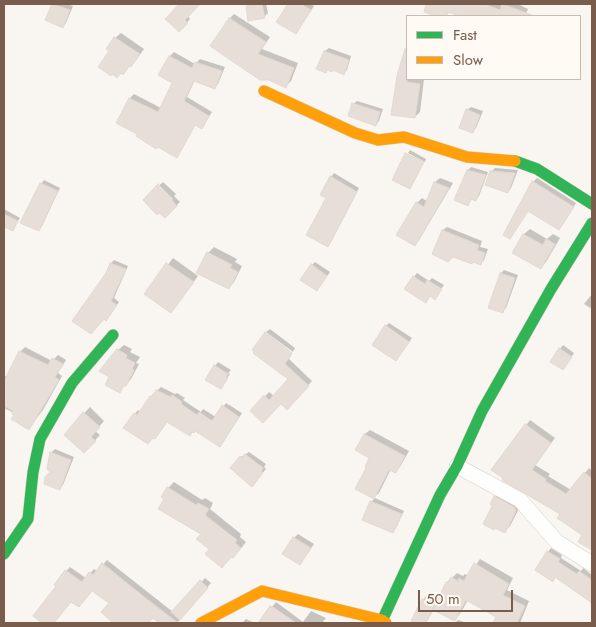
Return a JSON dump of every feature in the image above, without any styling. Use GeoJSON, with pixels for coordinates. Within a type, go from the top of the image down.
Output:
{"type":"FeatureCollection","features":[{"type":"Feature","properties":{"kind":"street"},"geometry":{"type":"LineString","coordinates":[[264,91],[355,134],[378,140],[404,137],[467,157],[518,161],[537,168],[592,204]]}},
{"type":"Feature","properties":{"kind":"street"},"geometry":{"type":"LineString","coordinates":[[201,623],[262,591],[383,622],[440,495],[457,466],[482,411],[551,289],[592,222]]}},
{"type":"Feature","properties":{"kind":"street"},"geometry":{"type":"LineString","coordinates":[[4,554],[28,519],[33,472],[40,439],[72,383],[113,335]]}},
{"type":"Feature","properties":{"kind":"street"},"geometry":{"type":"LineString","coordinates":[[457,466],[520,500],[557,542],[592,564]]}},
{"type":"Feature","properties":{"kind":"building"},"geometry":{"type":"Polygon","coordinates":[[[52,4],[70,10],[63,28],[45,20],[52,4]]]}},
{"type":"Feature","properties":{"kind":"building"},"geometry":{"type":"Polygon","coordinates":[[[179,4],[200,4],[185,20],[188,23],[179,32],[165,19],[179,4]]]}},
{"type":"Feature","properties":{"kind":"building"},"geometry":{"type":"Polygon","coordinates":[[[262,4],[265,18],[248,21],[246,6],[262,4]]]}},
{"type":"Feature","properties":{"kind":"building"},"geometry":{"type":"Polygon","coordinates":[[[288,4],[301,4],[311,10],[296,34],[276,22],[288,4]]]}},
{"type":"Feature","properties":{"kind":"building"},"geometry":{"type":"Polygon","coordinates":[[[426,4],[484,4],[500,10],[502,4],[532,15],[457,15],[448,12],[446,15],[433,15],[424,12],[426,4]]]}},
{"type":"Feature","properties":{"kind":"building"},"geometry":{"type":"Polygon","coordinates":[[[229,18],[266,42],[258,54],[294,68],[286,88],[269,80],[260,80],[210,46],[229,18]]]}},
{"type":"Feature","properties":{"kind":"building"},"geometry":{"type":"Polygon","coordinates":[[[114,37],[140,54],[131,67],[129,66],[123,75],[121,73],[117,78],[98,67],[109,51],[106,49],[114,37]]]}},
{"type":"Feature","properties":{"kind":"building"},"geometry":{"type":"Polygon","coordinates":[[[405,49],[406,80],[407,82],[420,84],[415,118],[391,115],[397,76],[405,49]]]}},
{"type":"Feature","properties":{"kind":"building"},"geometry":{"type":"Polygon","coordinates":[[[324,51],[349,60],[344,75],[333,70],[332,72],[327,70],[326,73],[316,69],[324,51]]]}},
{"type":"Feature","properties":{"kind":"building"},"geometry":{"type":"Polygon","coordinates":[[[169,56],[192,68],[195,62],[222,71],[215,89],[194,81],[184,101],[209,116],[202,129],[195,125],[177,158],[158,147],[156,149],[136,136],[137,134],[116,123],[129,98],[158,112],[172,83],[158,75],[169,56]]]}},
{"type":"Feature","properties":{"kind":"building"},"geometry":{"type":"Polygon","coordinates":[[[352,103],[380,112],[376,126],[348,116],[352,103]]]}},
{"type":"Feature","properties":{"kind":"building"},"geometry":{"type":"Polygon","coordinates":[[[466,109],[480,115],[473,133],[459,128],[466,109]]]}},
{"type":"Feature","properties":{"kind":"building"},"geometry":{"type":"Polygon","coordinates":[[[405,153],[424,162],[410,189],[392,180],[405,153]]]}},
{"type":"Feature","properties":{"kind":"building"},"geometry":{"type":"Polygon","coordinates":[[[467,170],[486,175],[476,201],[471,199],[468,206],[454,200],[467,170]]]}},
{"type":"Feature","properties":{"kind":"building"},"geometry":{"type":"Polygon","coordinates":[[[490,171],[515,173],[508,193],[485,185],[490,171]]]}},
{"type":"Feature","properties":{"kind":"building"},"geometry":{"type":"Polygon","coordinates":[[[330,176],[357,192],[328,247],[306,235],[326,198],[320,195],[330,176]]]}},
{"type":"Feature","properties":{"kind":"building"},"geometry":{"type":"Polygon","coordinates":[[[532,181],[574,207],[559,230],[528,211],[510,239],[503,235],[532,181]]]}},
{"type":"Feature","properties":{"kind":"building"},"geometry":{"type":"Polygon","coordinates":[[[434,182],[449,188],[415,246],[396,235],[416,202],[424,207],[434,182]]]}},
{"type":"Feature","properties":{"kind":"building"},"geometry":{"type":"Polygon","coordinates":[[[40,183],[58,191],[39,231],[20,223],[40,183]]]}},
{"type":"Feature","properties":{"kind":"building"},"geometry":{"type":"Polygon","coordinates":[[[158,184],[173,199],[177,206],[165,218],[159,213],[157,215],[143,200],[158,184]]]}},
{"type":"Feature","properties":{"kind":"building"},"geometry":{"type":"Polygon","coordinates":[[[4,214],[18,221],[13,231],[4,227],[4,214]]]}},
{"type":"Feature","properties":{"kind":"building"},"geometry":{"type":"Polygon","coordinates":[[[442,230],[479,245],[477,250],[485,253],[481,265],[473,262],[472,264],[453,257],[448,262],[432,254],[442,230]]]}},
{"type":"Feature","properties":{"kind":"building"},"geometry":{"type":"Polygon","coordinates":[[[523,234],[543,245],[546,239],[555,244],[541,269],[512,253],[523,234]]]}},
{"type":"Feature","properties":{"kind":"building"},"geometry":{"type":"Polygon","coordinates":[[[207,252],[232,265],[230,268],[238,272],[229,289],[196,273],[207,252]]]}},
{"type":"Feature","properties":{"kind":"building"},"geometry":{"type":"Polygon","coordinates":[[[110,263],[126,269],[111,301],[117,305],[106,321],[104,319],[91,334],[72,321],[106,273],[110,263]]]}},
{"type":"Feature","properties":{"kind":"building"},"geometry":{"type":"Polygon","coordinates":[[[166,263],[194,282],[171,313],[144,294],[166,263]]]}},
{"type":"Feature","properties":{"kind":"building"},"geometry":{"type":"Polygon","coordinates":[[[311,264],[327,276],[317,291],[300,280],[311,264]]]}},
{"type":"Feature","properties":{"kind":"building"},"geometry":{"type":"Polygon","coordinates":[[[500,273],[515,278],[503,313],[488,308],[500,273]]]}},
{"type":"Feature","properties":{"kind":"building"},"geometry":{"type":"Polygon","coordinates":[[[413,276],[425,284],[427,280],[442,289],[435,300],[430,296],[426,303],[404,289],[413,276]]]}},
{"type":"Feature","properties":{"kind":"building"},"geometry":{"type":"Polygon","coordinates":[[[385,325],[409,342],[396,361],[372,345],[385,325]]]}},
{"type":"Feature","properties":{"kind":"building"},"geometry":{"type":"Polygon","coordinates":[[[265,332],[292,353],[285,364],[309,386],[287,410],[281,404],[263,423],[250,411],[264,395],[269,400],[288,379],[253,353],[252,350],[265,332]]]}},
{"type":"Feature","properties":{"kind":"building"},"geometry":{"type":"Polygon","coordinates":[[[559,348],[572,357],[563,370],[550,362],[559,348]]]}},
{"type":"Feature","properties":{"kind":"building"},"geometry":{"type":"Polygon","coordinates":[[[117,349],[127,355],[126,358],[135,363],[132,369],[134,370],[126,386],[124,385],[120,393],[105,385],[109,377],[99,371],[117,349]]]}},
{"type":"Feature","properties":{"kind":"building"},"geometry":{"type":"Polygon","coordinates":[[[19,351],[48,365],[52,358],[63,364],[55,377],[59,380],[29,430],[11,419],[14,415],[12,414],[13,411],[4,406],[4,381],[19,351]]]}},
{"type":"Feature","properties":{"kind":"building"},"geometry":{"type":"Polygon","coordinates":[[[214,365],[228,374],[226,377],[228,378],[221,389],[205,380],[214,365]]]}},
{"type":"Feature","properties":{"kind":"building"},"geometry":{"type":"Polygon","coordinates":[[[156,390],[171,397],[172,395],[197,415],[199,412],[212,421],[222,405],[239,417],[220,447],[195,431],[190,436],[167,422],[155,439],[153,438],[148,444],[123,428],[134,413],[137,415],[156,390]]]}},
{"type":"Feature","properties":{"kind":"building"},"geometry":{"type":"Polygon","coordinates":[[[83,412],[100,427],[91,437],[96,441],[84,453],[64,435],[83,412]]]}},
{"type":"Feature","properties":{"kind":"building"},"geometry":{"type":"Polygon","coordinates":[[[525,424],[551,443],[532,470],[546,479],[545,481],[566,494],[584,472],[592,479],[592,550],[578,542],[582,535],[557,518],[560,514],[502,480],[503,478],[491,470],[525,424]]]}},
{"type":"Feature","properties":{"kind":"building"},"geometry":{"type":"Polygon","coordinates":[[[364,434],[405,456],[396,473],[389,470],[374,499],[355,489],[369,458],[355,450],[364,434]]]}},
{"type":"Feature","properties":{"kind":"building"},"geometry":{"type":"Polygon","coordinates":[[[50,452],[71,460],[60,490],[44,484],[45,477],[50,472],[47,469],[50,452]]]}},
{"type":"Feature","properties":{"kind":"building"},"geometry":{"type":"Polygon","coordinates":[[[245,454],[263,468],[261,471],[263,473],[252,487],[230,468],[240,456],[242,458],[245,454]]]}},
{"type":"Feature","properties":{"kind":"building"},"geometry":{"type":"Polygon","coordinates":[[[167,487],[196,505],[198,503],[209,509],[205,515],[237,540],[235,543],[241,548],[222,568],[205,554],[209,549],[196,539],[201,534],[158,509],[164,499],[161,497],[167,487]]]}},
{"type":"Feature","properties":{"kind":"building"},"geometry":{"type":"Polygon","coordinates":[[[494,496],[514,507],[516,511],[505,533],[483,524],[492,506],[490,504],[494,496]]]}},
{"type":"Feature","properties":{"kind":"building"},"geometry":{"type":"Polygon","coordinates":[[[370,501],[402,514],[393,533],[362,520],[370,501]]]}},
{"type":"Feature","properties":{"kind":"building"},"geometry":{"type":"Polygon","coordinates":[[[293,537],[311,548],[300,565],[282,554],[293,537]]]}},
{"type":"Feature","properties":{"kind":"building"},"geometry":{"type":"Polygon","coordinates":[[[547,551],[560,559],[558,562],[577,574],[579,571],[592,580],[592,603],[555,577],[553,582],[535,570],[547,551]]]}},
{"type":"Feature","properties":{"kind":"building"},"geometry":{"type":"Polygon","coordinates":[[[102,563],[178,623],[159,623],[153,618],[149,623],[113,623],[101,612],[109,603],[92,591],[79,607],[71,602],[54,623],[42,623],[33,616],[56,586],[54,585],[65,570],[82,582],[89,572],[93,575],[102,563]]]}},
{"type":"Feature","properties":{"kind":"building"},"geometry":{"type":"Polygon","coordinates":[[[474,563],[509,584],[503,595],[525,606],[517,623],[493,623],[496,617],[466,600],[455,621],[433,610],[446,582],[448,583],[451,577],[458,581],[459,578],[464,581],[474,563]]]}},
{"type":"Feature","properties":{"kind":"building"},"geometry":{"type":"Polygon","coordinates":[[[200,580],[208,588],[180,620],[171,612],[200,580]]]}},
{"type":"Feature","properties":{"kind":"building"},"geometry":{"type":"Polygon","coordinates":[[[422,599],[435,605],[426,623],[411,621],[422,599]]]}},
{"type":"Feature","properties":{"kind":"building"},"geometry":{"type":"Polygon","coordinates":[[[270,606],[273,607],[296,623],[258,623],[270,606]]]}},
{"type":"Feature","properties":{"kind":"traffic: fast"},"geometry":{"type":"LineString","coordinates":[[515,161],[537,169],[592,204]]}},
{"type":"Feature","properties":{"kind":"traffic: fast"},"geometry":{"type":"LineString","coordinates":[[381,623],[440,495],[457,466],[482,411],[551,289],[592,223]]}},
{"type":"Feature","properties":{"kind":"traffic: fast"},"geometry":{"type":"LineString","coordinates":[[4,554],[28,519],[33,472],[40,439],[72,383],[113,335]]}},
{"type":"Feature","properties":{"kind":"traffic: slow"},"geometry":{"type":"LineString","coordinates":[[264,91],[355,133],[378,140],[404,137],[467,157],[515,161]]}},
{"type":"Feature","properties":{"kind":"traffic: slow"},"geometry":{"type":"LineString","coordinates":[[201,623],[262,591],[382,620],[386,623]]}}]}
